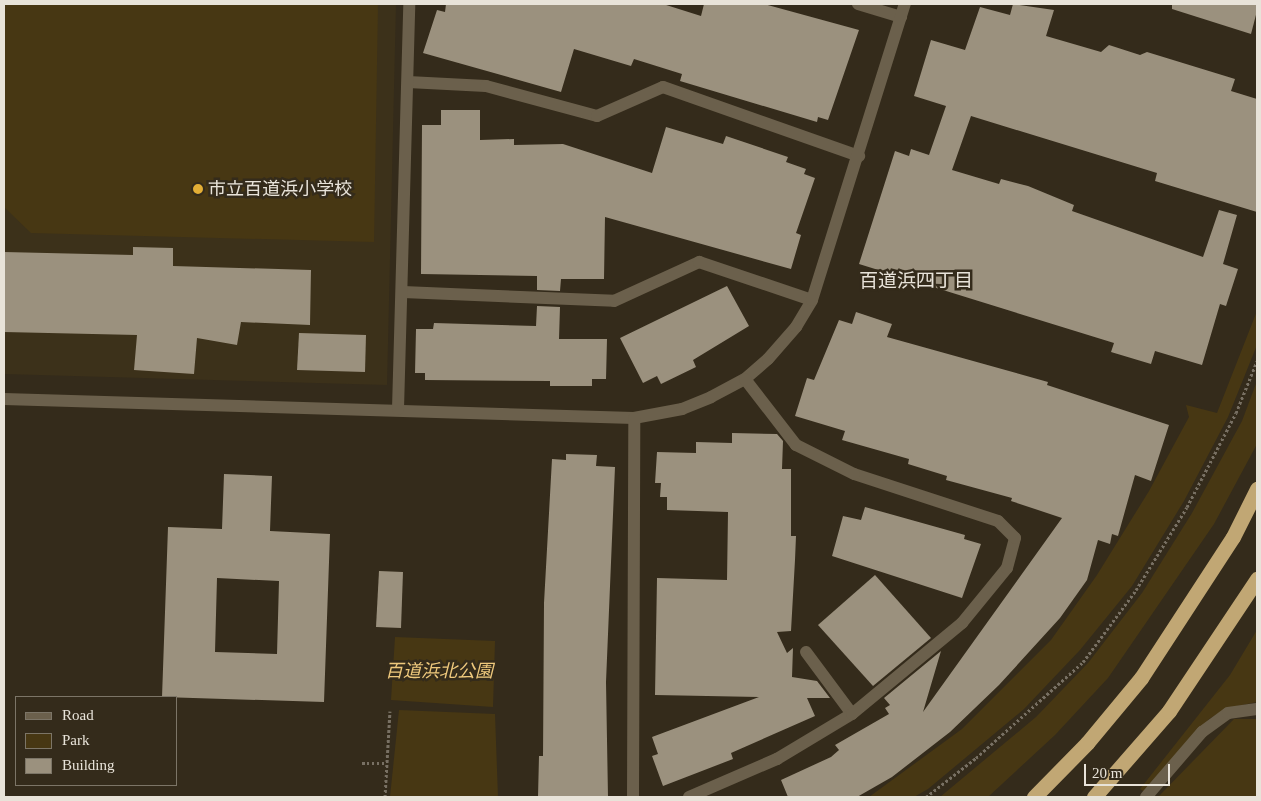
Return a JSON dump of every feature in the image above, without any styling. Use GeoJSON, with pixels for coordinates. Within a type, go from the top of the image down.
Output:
{"type":"FeatureCollection","features":[{"type":"Feature","properties":{"kind":"highway"},"geometry":{"type":"LineString","coordinates":[[1034,797],[1087,743],[1141,678],[1233,537],[1257,489]]}},
{"type":"Feature","properties":{"kind":"highway"},"geometry":{"type":"LineString","coordinates":[[1094,797],[1169,710],[1257,579]]}},
{"type":"Feature","properties":{"kind":"street"},"geometry":{"type":"LineString","coordinates":[[398,409],[403,292],[409,4]]}},
{"type":"Feature","properties":{"kind":"street"},"geometry":{"type":"LineString","coordinates":[[858,4],[901,17]]}},
{"type":"Feature","properties":{"kind":"street"},"geometry":{"type":"LineString","coordinates":[[4,399],[398,409],[634,418],[682,409],[745,379],[796,327],[812,300],[859,156],[905,4]]}},
{"type":"Feature","properties":{"kind":"street"},"geometry":{"type":"LineString","coordinates":[[408,82],[486,86],[597,116],[663,87],[859,156]]}},
{"type":"Feature","properties":{"kind":"street"},"geometry":{"type":"LineString","coordinates":[[403,292],[614,301],[700,262],[812,300]]}},
{"type":"Feature","properties":{"kind":"street"},"geometry":{"type":"LineString","coordinates":[[689,797],[776,758],[852,714],[962,623],[1007,568],[1015,538],[998,521],[854,474],[796,444],[745,379]]}},
{"type":"Feature","properties":{"kind":"street"},"geometry":{"type":"LineString","coordinates":[[633,797],[634,418]]}},
{"type":"Feature","properties":{"kind":"street"},"geometry":{"type":"LineString","coordinates":[[806,652],[852,714]]}},
{"type":"Feature","properties":{"kind":"street"},"geometry":{"type":"LineString","coordinates":[[1146,797],[1202,732],[1228,713],[1257,709]]}},
{"type":"Feature","properties":{"kind":"path"},"geometry":{"type":"LineString","coordinates":[[926,797],[990,746],[1083,662],[1136,590],[1187,507],[1236,413],[1257,361]]}},
{"type":"Feature","properties":{"kind":"path"},"geometry":{"type":"LineString","coordinates":[[385,797],[390,711]]}},
{"type":"Feature","properties":{"kind":"path"},"geometry":{"type":"LineString","coordinates":[[362,763],[387,763]]}},
{"type":"Feature","properties":{"kind":"shaded area","name":"市立百道浜小学校"},"geometry":{"type":"Polygon","coordinates":[[[4,4],[396,4],[387,385],[4,374],[4,4]]]}},
{"type":"Feature","properties":{"kind":"green space"},"geometry":{"type":"Polygon","coordinates":[[[4,4],[378,4],[374,242],[31,233],[4,207],[4,4]]]}},
{"type":"Feature","properties":{"kind":"green space"},"geometry":{"type":"Polygon","coordinates":[[[1257,311],[1257,345],[1228,417],[1184,501],[1132,586],[1080,650],[1024,709],[928,789],[914,797],[869,797],[962,729],[1051,640],[1097,575],[1149,491],[1189,417],[1186,405],[1217,413],[1257,311]]]}},
{"type":"Feature","properties":{"kind":"green space"},"geometry":{"type":"Polygon","coordinates":[[[1257,381],[1257,444],[1214,524],[1108,678],[1055,735],[988,797],[940,797],[1036,717],[1088,663],[1142,593],[1192,513],[1242,421],[1257,381]]]}},
{"type":"Feature","properties":{"kind":"green space"},"geometry":{"type":"Polygon","coordinates":[[[1257,630],[1257,702],[1227,708],[1209,719],[1145,792],[1140,789],[1230,675],[1257,630]]]}},
{"type":"Feature","properties":{"kind":"green space","name":"百道浜北公園"},"geometry":{"type":"Polygon","coordinates":[[[395,637],[495,641],[493,707],[391,700],[395,637]]]}},
{"type":"Feature","properties":{"kind":"green space"},"geometry":{"type":"Polygon","coordinates":[[[399,710],[495,714],[498,797],[390,797],[399,710]]]}},
{"type":"Feature","properties":{"kind":"green space"},"geometry":{"type":"Polygon","coordinates":[[[1234,719],[1257,719],[1257,797],[1158,797],[1234,719]]]}},
{"type":"Feature","properties":{"kind":"building"},"geometry":{"type":"Polygon","coordinates":[[[446,4],[663,4],[701,16],[704,4],[764,4],[859,30],[828,120],[818,117],[817,122],[680,81],[682,74],[634,59],[631,66],[574,49],[561,92],[423,53],[437,10],[445,12],[446,4]]]}},
{"type":"Feature","properties":{"kind":"building"},"geometry":{"type":"Polygon","coordinates":[[[1013,4],[1054,10],[1046,36],[1101,52],[1109,45],[1140,55],[1147,52],[1235,79],[1231,91],[1257,99],[1257,212],[1155,181],[1157,173],[971,116],[952,170],[999,184],[1001,179],[1028,186],[1074,205],[1072,211],[1203,257],[1219,210],[1237,215],[1223,264],[1238,269],[1226,306],[1220,304],[1202,365],[1155,351],[1151,364],[1111,352],[1114,343],[859,264],[895,151],[909,156],[911,149],[929,155],[946,106],[914,96],[931,40],[965,50],[980,7],[1010,15],[1013,4]]]}},
{"type":"Feature","properties":{"kind":"building"},"geometry":{"type":"Polygon","coordinates":[[[1172,4],[1257,4],[1257,11],[1251,34],[1172,9],[1172,4]]]}},
{"type":"Feature","properties":{"kind":"building"},"geometry":{"type":"Polygon","coordinates":[[[441,110],[480,110],[480,140],[514,139],[514,145],[563,144],[652,173],[666,127],[723,144],[726,136],[788,157],[786,162],[806,169],[804,174],[815,178],[796,233],[801,235],[791,269],[605,217],[604,279],[561,279],[560,291],[537,290],[537,276],[421,274],[422,125],[441,125],[441,110]]]}},
{"type":"Feature","properties":{"kind":"building"},"geometry":{"type":"Polygon","coordinates":[[[133,247],[173,248],[173,266],[311,270],[310,325],[241,322],[237,345],[197,338],[194,374],[134,370],[137,335],[4,332],[4,252],[133,255],[133,247]]]}},
{"type":"Feature","properties":{"kind":"building"},"geometry":{"type":"Polygon","coordinates":[[[727,286],[749,326],[693,360],[696,367],[661,384],[657,376],[643,383],[620,338],[727,286]]]}},
{"type":"Feature","properties":{"kind":"building"},"geometry":{"type":"Polygon","coordinates":[[[537,306],[560,307],[559,339],[607,339],[606,379],[592,379],[592,386],[550,386],[550,381],[425,380],[425,373],[415,373],[416,329],[433,329],[434,323],[536,326],[537,306]]]}},
{"type":"Feature","properties":{"kind":"building"},"geometry":{"type":"Polygon","coordinates":[[[856,312],[892,324],[887,337],[1048,382],[1047,385],[1169,425],[1151,481],[1135,475],[1118,536],[1112,534],[1110,544],[1098,540],[1087,580],[1060,618],[999,685],[950,732],[892,777],[857,797],[788,797],[781,780],[831,757],[839,750],[835,745],[889,714],[885,708],[890,705],[884,698],[941,651],[923,712],[1062,518],[1011,501],[1012,498],[946,480],[947,476],[908,464],[909,459],[842,440],[845,431],[795,416],[807,378],[814,380],[839,320],[852,324],[856,312]]]}},
{"type":"Feature","properties":{"kind":"building"},"geometry":{"type":"Polygon","coordinates":[[[299,333],[366,335],[365,372],[297,370],[299,333]]]}},
{"type":"Feature","properties":{"kind":"building"},"geometry":{"type":"Polygon","coordinates":[[[732,433],[777,434],[783,441],[782,469],[791,469],[791,536],[796,536],[791,631],[777,632],[787,653],[793,648],[792,677],[817,681],[830,698],[807,698],[815,716],[731,753],[733,759],[663,786],[652,756],[658,754],[652,737],[759,697],[655,695],[657,578],[727,580],[728,512],[667,510],[667,497],[660,497],[661,483],[655,483],[657,452],[696,453],[696,442],[732,443],[732,433]]]}},
{"type":"Feature","properties":{"kind":"building"},"geometry":{"type":"Polygon","coordinates":[[[566,454],[597,455],[596,466],[615,467],[606,682],[608,797],[538,797],[539,756],[543,756],[544,603],[552,459],[566,460],[566,454]]]}},
{"type":"Feature","properties":{"kind":"building"},"geometry":{"type":"Polygon","coordinates":[[[224,474],[272,476],[270,531],[330,534],[324,702],[162,696],[168,527],[222,529],[224,474]],[[217,578],[215,652],[277,654],[279,581],[217,578]]]}},
{"type":"Feature","properties":{"kind":"building"},"geometry":{"type":"Polygon","coordinates":[[[865,507],[965,535],[964,539],[981,544],[962,598],[832,556],[843,516],[861,520],[865,507]]]}},
{"type":"Feature","properties":{"kind":"building"},"geometry":{"type":"Polygon","coordinates":[[[379,571],[403,572],[401,628],[376,627],[379,571]]]}},
{"type":"Feature","properties":{"kind":"building"},"geometry":{"type":"Polygon","coordinates":[[[875,575],[931,638],[873,686],[818,625],[875,575]]]}},
{"type":"Feature","properties":{"kind":"place","name":"市立百道浜小学校"},"geometry":{"type":"Point","coordinates":[198,189]}},
{"type":"Feature","properties":{"kind":"district","name":"百道浜四丁目"},"geometry":{"type":"Point","coordinates":[916,281]}}]}
